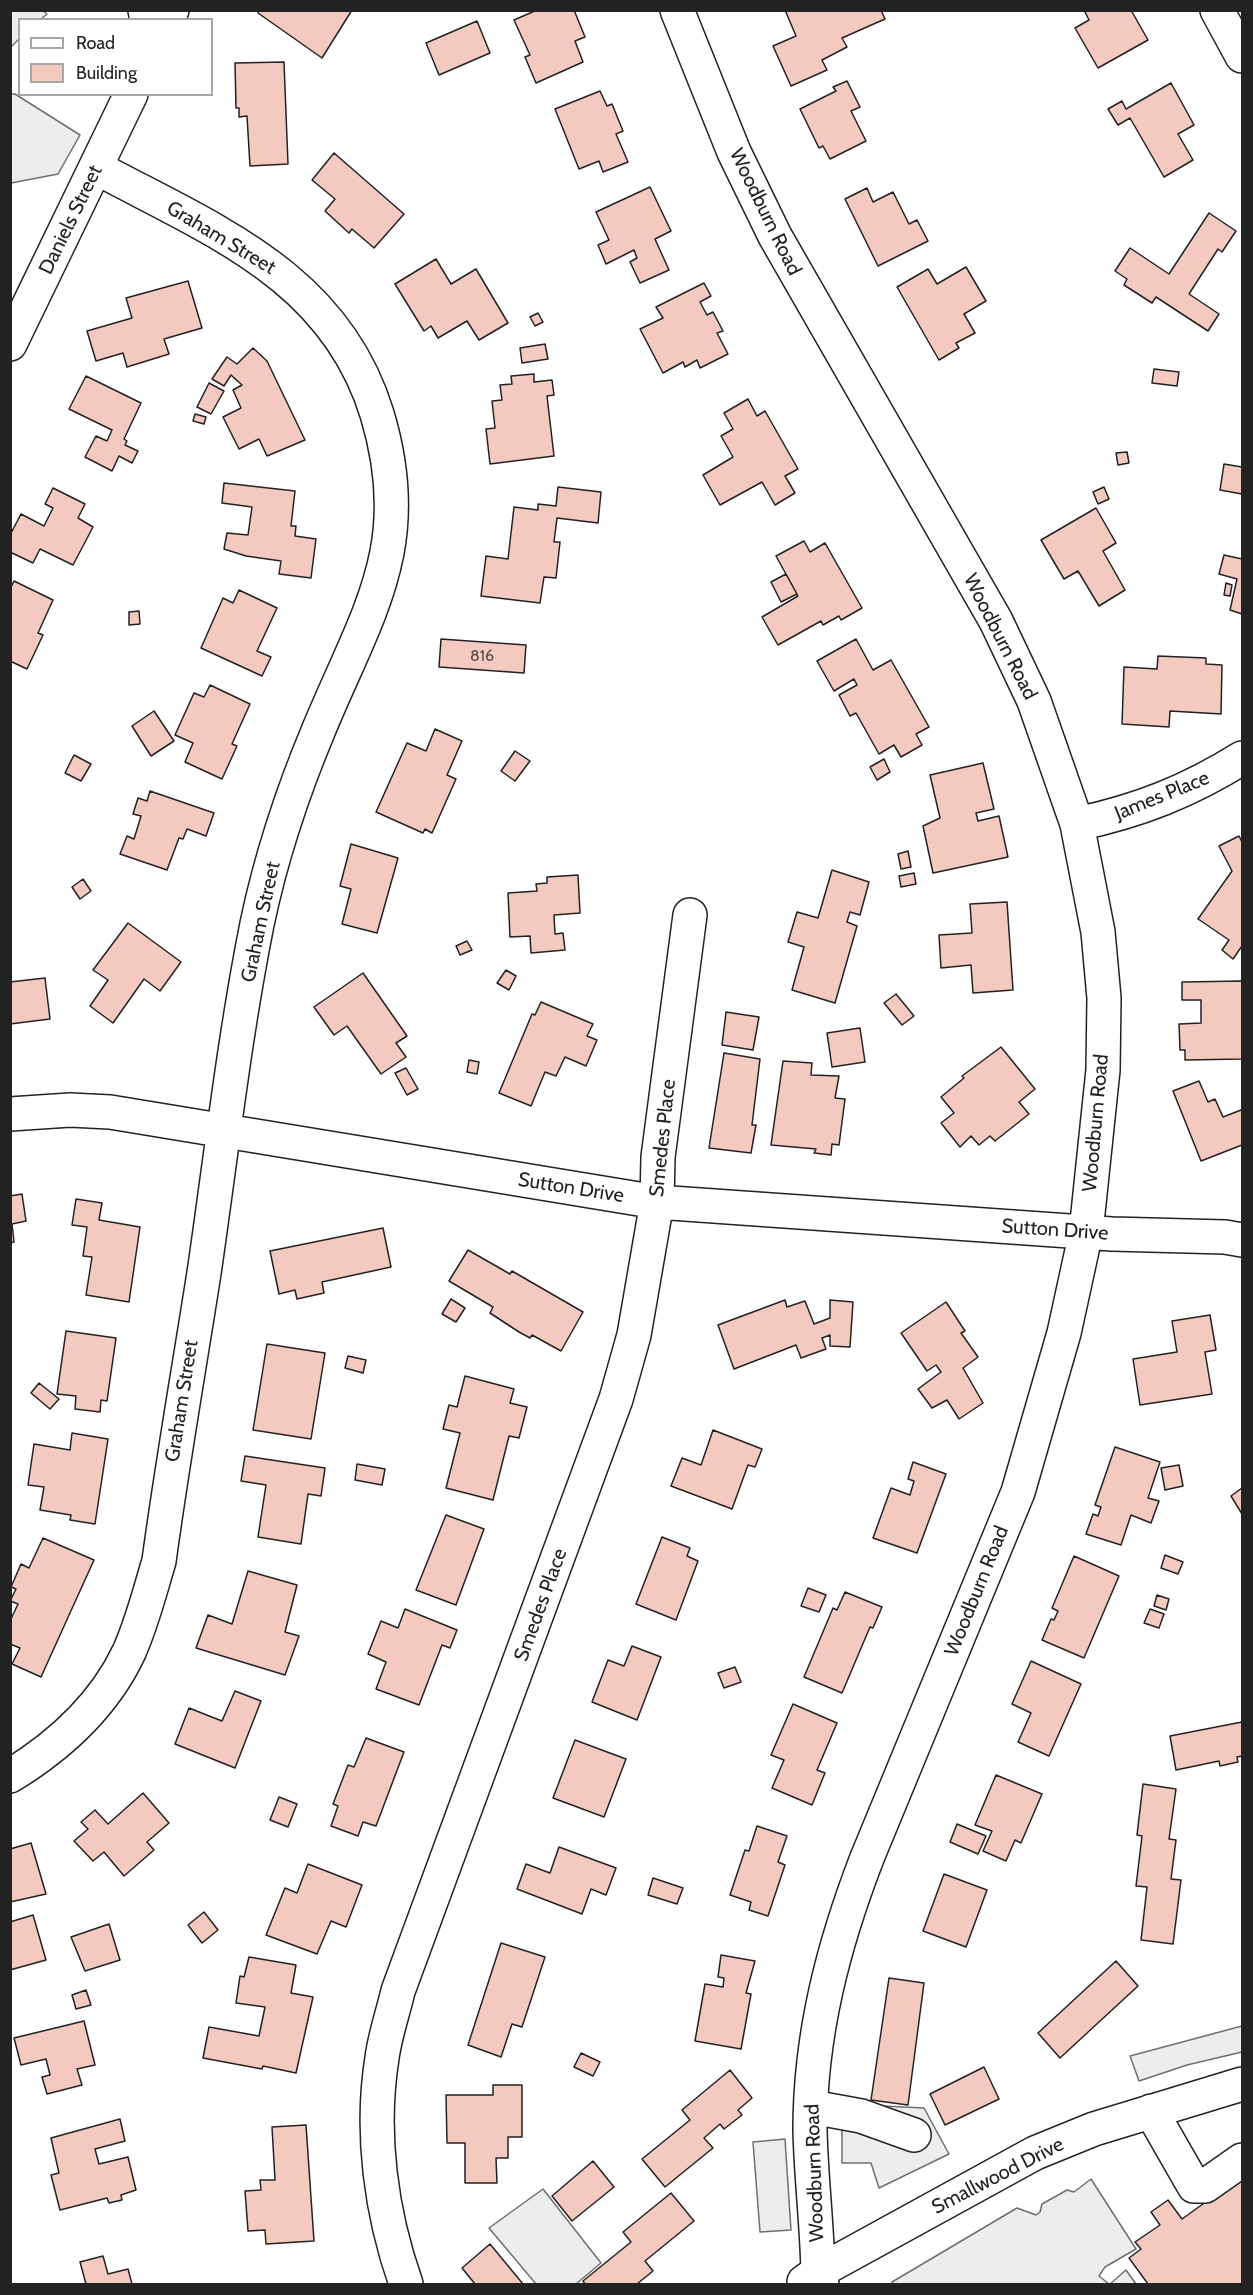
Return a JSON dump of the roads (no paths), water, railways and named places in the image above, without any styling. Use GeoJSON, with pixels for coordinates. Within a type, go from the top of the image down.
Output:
{"type":"FeatureCollection","features":[{"type":"Feature","properties":{"kind":"street","name":"Woodburn Road"},"geometry":{"type":"LineString","coordinates":[[677,10],[734,152],[775,236],[996,621],[1034,700],[1077,824],[1098,932],[1104,998],[1103,1070],[1086,1232],[1064,1333],[1018,1492],[843,1919],[828,1976],[815,2046],[810,2128],[813,2280]]}},
{"type":"Feature","properties":{"kind":"street"},"geometry":{"type":"LineString","coordinates":[[1217,10],[1242,56]]}},
{"type":"Feature","properties":{"kind":"street","name":"Daniels Street"},"geometry":{"type":"LineString","coordinates":[[10,344],[130,96]]}},
{"type":"Feature","properties":{"kind":"street","name":"Graham Street"},"geometry":{"type":"LineString","coordinates":[[10,1776],[38,1759],[71,1731],[111,1685],[129,1652],[159,1561],[223,1131],[258,922],[274,858],[319,729],[378,592],[387,560],[392,525],[391,486],[377,414],[362,377],[329,322],[308,297],[279,272],[245,248],[97,168]]}},
{"type":"Feature","properties":{"kind":"street","name":"James Place"},"geometry":{"type":"LineString","coordinates":[[1077,824],[1157,802],[1200,784],[1242,758]]}},
{"type":"Feature","properties":{"kind":"street","name":"Smedes Place"},"geometry":{"type":"LineString","coordinates":[[406,2284],[394,2250],[382,2191],[378,2131],[382,2057],[398,1991],[616,1400],[634,1335],[657,1202],[658,1157],[690,915]]}},
{"type":"Feature","properties":{"kind":"street","name":"Sutton Drive"},"geometry":{"type":"LineString","coordinates":[[10,1114],[70,1110],[110,1112],[657,1202],[1086,1232],[1225,1237],[1242,1240]]}},
{"type":"Feature","properties":{"kind":"street","name":"Smallwood Drive"},"geometry":{"type":"LineString","coordinates":[[813,2280],[1035,2153],[1151,2111],[1242,2084]]}},
{"type":"Feature","properties":{"kind":"street"},"geometry":{"type":"LineString","coordinates":[[812,2107],[861,2116],[914,2135]]}},
{"type":"Feature","properties":{"kind":"street"},"geometry":{"type":"LineString","coordinates":[[1151,2111],[1194,2186],[1205,2186],[1242,2160]]}}]}
